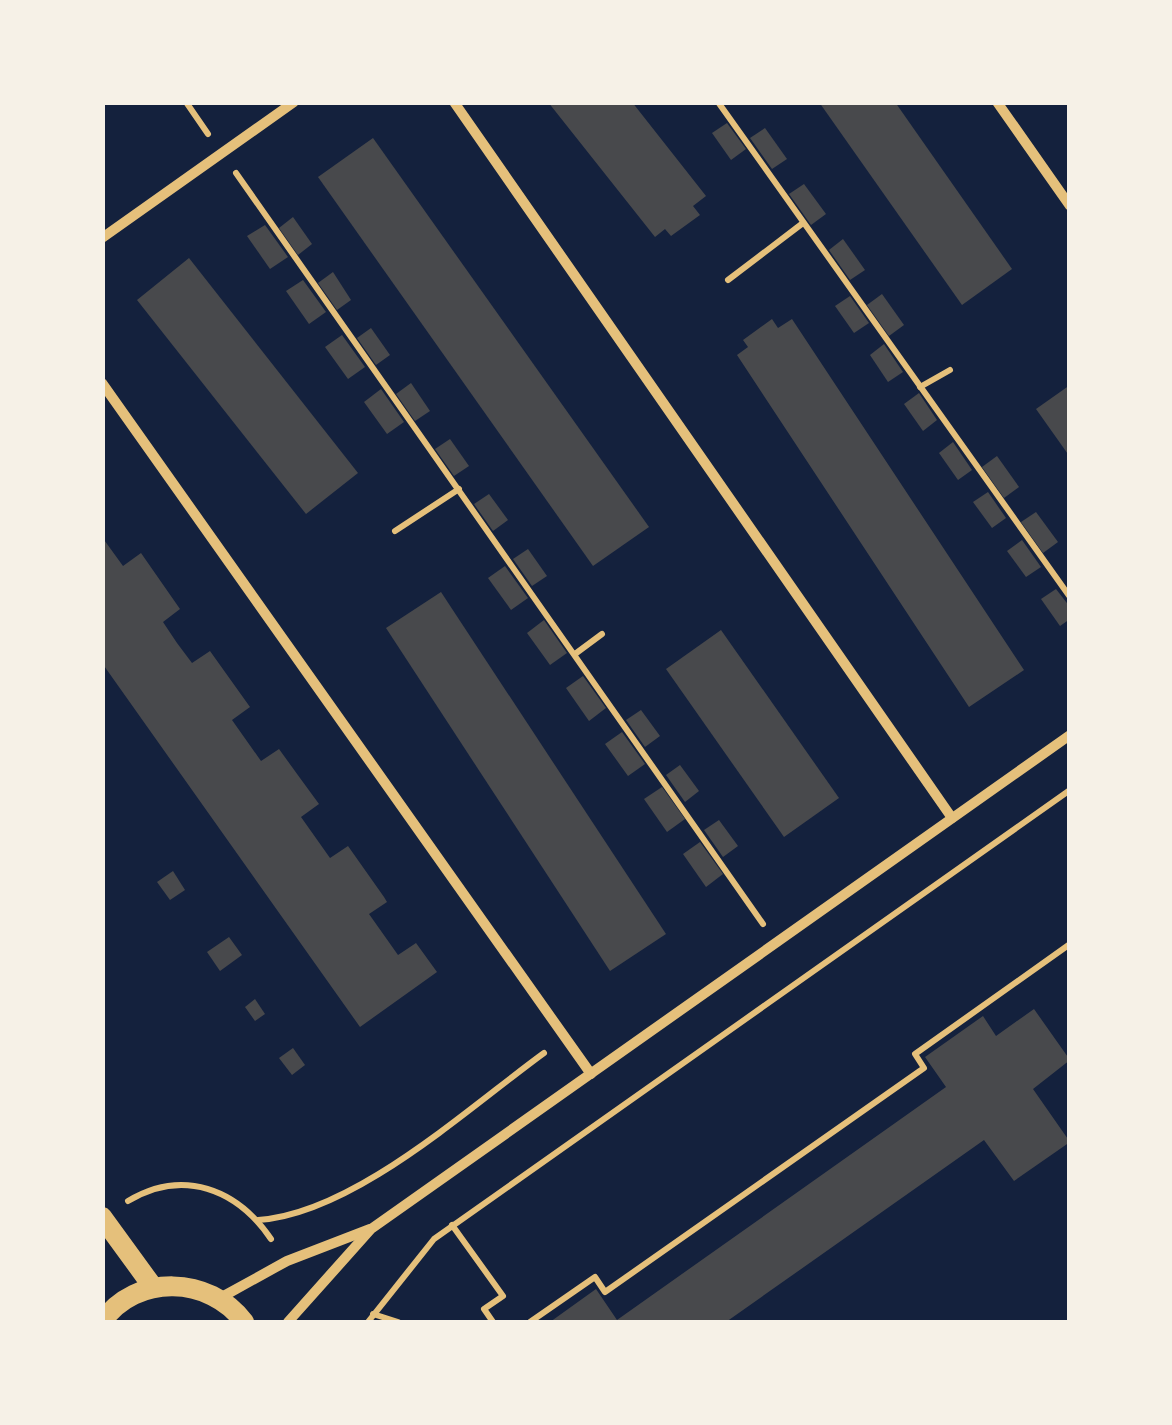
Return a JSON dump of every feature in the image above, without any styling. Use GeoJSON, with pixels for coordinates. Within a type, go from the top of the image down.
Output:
{"type":"FeatureCollection","features":[{"type":"Feature","properties":{"kind":"main road"},"geometry":{"type":"LineString","coordinates":[[109,1213],[153,1286]]}},
{"type":"Feature","properties":{"kind":"main road"},"geometry":{"type":"LineString","coordinates":[[103,1317],[125,1299],[153,1286],[182,1285],[220,1298],[244,1322]]}},
{"type":"Feature","properties":{"kind":"street"},"geometry":{"type":"LineString","coordinates":[[102,238],[294,102]]}},
{"type":"Feature","properties":{"kind":"street"},"geometry":{"type":"LineString","coordinates":[[454,102],[952,818]]}},
{"type":"Feature","properties":{"kind":"street"},"geometry":{"type":"LineString","coordinates":[[997,102],[1070,206]]}},
{"type":"Feature","properties":{"kind":"street"},"geometry":{"type":"LineString","coordinates":[[102,383],[591,1074]]}},
{"type":"Feature","properties":{"kind":"street"},"geometry":{"type":"LineString","coordinates":[[288,1322],[371,1229],[1070,735]]}},
{"type":"Feature","properties":{"kind":"street"},"geometry":{"type":"LineString","coordinates":[[220,1298],[286,1261],[371,1229]]}},
{"type":"Feature","properties":{"kind":"path"},"geometry":{"type":"LineString","coordinates":[[186,102],[776,943]]}},
{"type":"Feature","properties":{"kind":"path"},"geometry":{"type":"LineString","coordinates":[[718,102],[1070,598]]}},
{"type":"Feature","properties":{"kind":"path"},"geometry":{"type":"LineString","coordinates":[[728,280],[803,223]]}},
{"type":"Feature","properties":{"kind":"path"},"geometry":{"type":"LineString","coordinates":[[920,387],[950,370]]}},
{"type":"Feature","properties":{"kind":"path"},"geometry":{"type":"LineString","coordinates":[[395,531],[460,489]]}},
{"type":"Feature","properties":{"kind":"path"},"geometry":{"type":"LineString","coordinates":[[575,654],[602,634]]}},
{"type":"Feature","properties":{"kind":"path"},"geometry":{"type":"LineString","coordinates":[[368,1322],[420,1254],[452,1226],[1070,790]]}},
{"type":"Feature","properties":{"kind":"path"},"geometry":{"type":"LineString","coordinates":[[530,1322],[595,1277],[605,1292],[924,1068],[915,1054],[1070,944]]}},
{"type":"Feature","properties":{"kind":"path"},"geometry":{"type":"LineString","coordinates":[[258,1220],[286,1218],[339,1198],[565,1038]]}},
{"type":"Feature","properties":{"kind":"path"},"geometry":{"type":"LineString","coordinates":[[109,1213],[142,1192],[185,1182],[236,1200],[258,1220],[286,1261]]}},
{"type":"Feature","properties":{"kind":"path"},"geometry":{"type":"LineString","coordinates":[[452,1226],[503,1296],[484,1309],[493,1322]]}},
{"type":"Feature","properties":{"kind":"path"},"geometry":{"type":"LineString","coordinates":[[373,1314],[398,1322]]}},
{"type":"Feature","properties":{"kind":"building"},"geometry":{"type":"Polygon","coordinates":[[[548,102],[632,102],[706,196],[693,206],[700,215],[671,236],[665,229],[655,237],[548,102]]]}},
{"type":"Feature","properties":{"kind":"building"},"geometry":{"type":"Polygon","coordinates":[[[819,102],[895,102],[1012,269],[962,305],[819,102]]]}},
{"type":"Feature","properties":{"kind":"building"},"geometry":{"type":"Polygon","coordinates":[[[727,123],[746,149],[731,160],[712,133],[727,123]]]}},
{"type":"Feature","properties":{"kind":"building"},"geometry":{"type":"Polygon","coordinates":[[[765,128],[787,159],[772,169],[750,138],[765,128]]]}},
{"type":"Feature","properties":{"kind":"building"},"geometry":{"type":"Polygon","coordinates":[[[373,138],[649,527],[593,566],[318,177],[373,138]]]}},
{"type":"Feature","properties":{"kind":"building"},"geometry":{"type":"Polygon","coordinates":[[[804,184],[826,214],[811,225],[789,194],[804,184]]]}},
{"type":"Feature","properties":{"kind":"building"},"geometry":{"type":"Polygon","coordinates":[[[293,217],[312,244],[298,255],[279,228],[293,217]]]}},
{"type":"Feature","properties":{"kind":"building"},"geometry":{"type":"Polygon","coordinates":[[[265,225],[288,257],[270,269],[247,236],[265,225]]]}},
{"type":"Feature","properties":{"kind":"building"},"geometry":{"type":"Polygon","coordinates":[[[843,239],[865,270],[850,280],[829,250],[843,239]]]}},
{"type":"Feature","properties":{"kind":"building"},"geometry":{"type":"Polygon","coordinates":[[[189,258],[358,473],[306,514],[137,300],[189,258]]]}},
{"type":"Feature","properties":{"kind":"building"},"geometry":{"type":"Polygon","coordinates":[[[333,272],[351,300],[337,310],[318,283],[333,272]]]}},
{"type":"Feature","properties":{"kind":"building"},"geometry":{"type":"Polygon","coordinates":[[[303,280],[326,312],[309,324],[286,291],[303,280]]]}},
{"type":"Feature","properties":{"kind":"building"},"geometry":{"type":"Polygon","coordinates":[[[882,294],[904,325],[889,336],[867,305],[882,294]]]}},
{"type":"Feature","properties":{"kind":"building"},"geometry":{"type":"Polygon","coordinates":[[[850,296],[869,323],[854,333],[835,306],[850,296]]]}},
{"type":"Feature","properties":{"kind":"building"},"geometry":{"type":"Polygon","coordinates":[[[772,319],[778,328],[792,319],[1024,670],[969,707],[737,355],[748,347],[743,340],[772,319]]]}},
{"type":"Feature","properties":{"kind":"building"},"geometry":{"type":"Polygon","coordinates":[[[371,328],[390,355],[376,365],[357,338],[371,328]]]}},
{"type":"Feature","properties":{"kind":"building"},"geometry":{"type":"Polygon","coordinates":[[[342,335],[365,367],[348,379],[325,347],[342,335]]]}},
{"type":"Feature","properties":{"kind":"building"},"geometry":{"type":"Polygon","coordinates":[[[884,344],[903,372],[888,382],[870,355],[884,344]]]}},
{"type":"Feature","properties":{"kind":"building"},"geometry":{"type":"Polygon","coordinates":[[[411,383],[430,411],[415,421],[396,394],[411,383]]]}},
{"type":"Feature","properties":{"kind":"building"},"geometry":{"type":"Polygon","coordinates":[[[1070,385],[1070,457],[1036,409],[1070,385]]]}},
{"type":"Feature","properties":{"kind":"building"},"geometry":{"type":"Polygon","coordinates":[[[381,389],[404,422],[387,434],[364,402],[381,389]]]}},
{"type":"Feature","properties":{"kind":"building"},"geometry":{"type":"Polygon","coordinates":[[[919,393],[937,420],[923,431],[904,404],[919,393]]]}},
{"type":"Feature","properties":{"kind":"building"},"geometry":{"type":"Polygon","coordinates":[[[450,439],[469,466],[454,476],[435,449],[450,439]]]}},
{"type":"Feature","properties":{"kind":"building"},"geometry":{"type":"Polygon","coordinates":[[[953,442],[972,470],[958,480],[939,453],[953,442]]]}},
{"type":"Feature","properties":{"kind":"building"},"geometry":{"type":"Polygon","coordinates":[[[997,456],[1019,487],[1004,498],[982,467],[997,456]]]}},
{"type":"Feature","properties":{"kind":"building"},"geometry":{"type":"Polygon","coordinates":[[[988,492],[1006,518],[992,528],[973,502],[988,492]]]}},
{"type":"Feature","properties":{"kind":"building"},"geometry":{"type":"Polygon","coordinates":[[[489,494],[508,520],[493,531],[474,504],[489,494]]]}},
{"type":"Feature","properties":{"kind":"building"},"geometry":{"type":"Polygon","coordinates":[[[1036,512],[1058,542],[1043,553],[1021,522],[1036,512]]]}},
{"type":"Feature","properties":{"kind":"building"},"geometry":{"type":"Polygon","coordinates":[[[102,537],[123,566],[141,553],[180,609],[163,622],[177,643],[192,663],[210,651],[250,707],[232,720],[261,761],[279,749],[319,804],[301,817],[330,858],[348,846],[384,897],[387,902],[369,914],[398,955],[416,943],[437,972],[360,1027],[102,663],[102,537]]]}},
{"type":"Feature","properties":{"kind":"building"},"geometry":{"type":"Polygon","coordinates":[[[1022,540],[1041,567],[1026,577],[1007,551],[1022,540]]]}},
{"type":"Feature","properties":{"kind":"building"},"geometry":{"type":"Polygon","coordinates":[[[528,549],[547,576],[532,586],[513,559],[528,549]]]}},
{"type":"Feature","properties":{"kind":"building"},"geometry":{"type":"Polygon","coordinates":[[[505,566],[528,598],[511,610],[488,578],[505,566]]]}},
{"type":"Feature","properties":{"kind":"building"},"geometry":{"type":"Polygon","coordinates":[[[1056,589],[1070,607],[1070,619],[1060,626],[1041,599],[1056,589]]]}},
{"type":"Feature","properties":{"kind":"building"},"geometry":{"type":"Polygon","coordinates":[[[441,592],[666,934],[610,971],[386,628],[441,592]]]}},
{"type":"Feature","properties":{"kind":"building"},"geometry":{"type":"Polygon","coordinates":[[[544,620],[567,653],[550,665],[527,633],[544,620]]]}},
{"type":"Feature","properties":{"kind":"building"},"geometry":{"type":"Polygon","coordinates":[[[721,630],[839,798],[784,837],[666,669],[721,630]]]}},
{"type":"Feature","properties":{"kind":"building"},"geometry":{"type":"Polygon","coordinates":[[[583,676],[606,708],[589,721],[566,688],[583,676]]]}},
{"type":"Feature","properties":{"kind":"building"},"geometry":{"type":"Polygon","coordinates":[[[641,710],[660,736],[645,747],[626,720],[641,710]]]}},
{"type":"Feature","properties":{"kind":"building"},"geometry":{"type":"Polygon","coordinates":[[[622,732],[645,764],[628,776],[605,744],[622,732]]]}},
{"type":"Feature","properties":{"kind":"building"},"geometry":{"type":"Polygon","coordinates":[[[680,765],[699,791],[685,802],[666,775],[680,765]]]}},
{"type":"Feature","properties":{"kind":"building"},"geometry":{"type":"Polygon","coordinates":[[[662,787],[685,819],[667,832],[644,799],[662,787]]]}},
{"type":"Feature","properties":{"kind":"building"},"geometry":{"type":"Polygon","coordinates":[[[719,820],[738,846],[723,857],[704,830],[719,820]]]}},
{"type":"Feature","properties":{"kind":"building"},"geometry":{"type":"Polygon","coordinates":[[[700,842],[723,874],[706,887],[683,854],[700,842]]]}},
{"type":"Feature","properties":{"kind":"building"},"geometry":{"type":"Polygon","coordinates":[[[173,871],[185,890],[170,900],[157,882],[173,871]]]}},
{"type":"Feature","properties":{"kind":"building"},"geometry":{"type":"Polygon","coordinates":[[[229,937],[242,955],[220,971],[207,952],[229,937]]]}},
{"type":"Feature","properties":{"kind":"building"},"geometry":{"type":"Polygon","coordinates":[[[255,999],[265,1014],[255,1021],[245,1007],[255,999]]]}},
{"type":"Feature","properties":{"kind":"building"},"geometry":{"type":"Polygon","coordinates":[[[1034,1009],[1070,1060],[1033,1089],[1070,1142],[1014,1181],[984,1140],[726,1322],[550,1322],[596,1289],[617,1320],[946,1087],[925,1057],[983,1016],[996,1036],[1034,1009]]]}},
{"type":"Feature","properties":{"kind":"building"},"geometry":{"type":"Polygon","coordinates":[[[293,1048],[305,1065],[292,1075],[279,1058],[293,1048]]]}}]}
